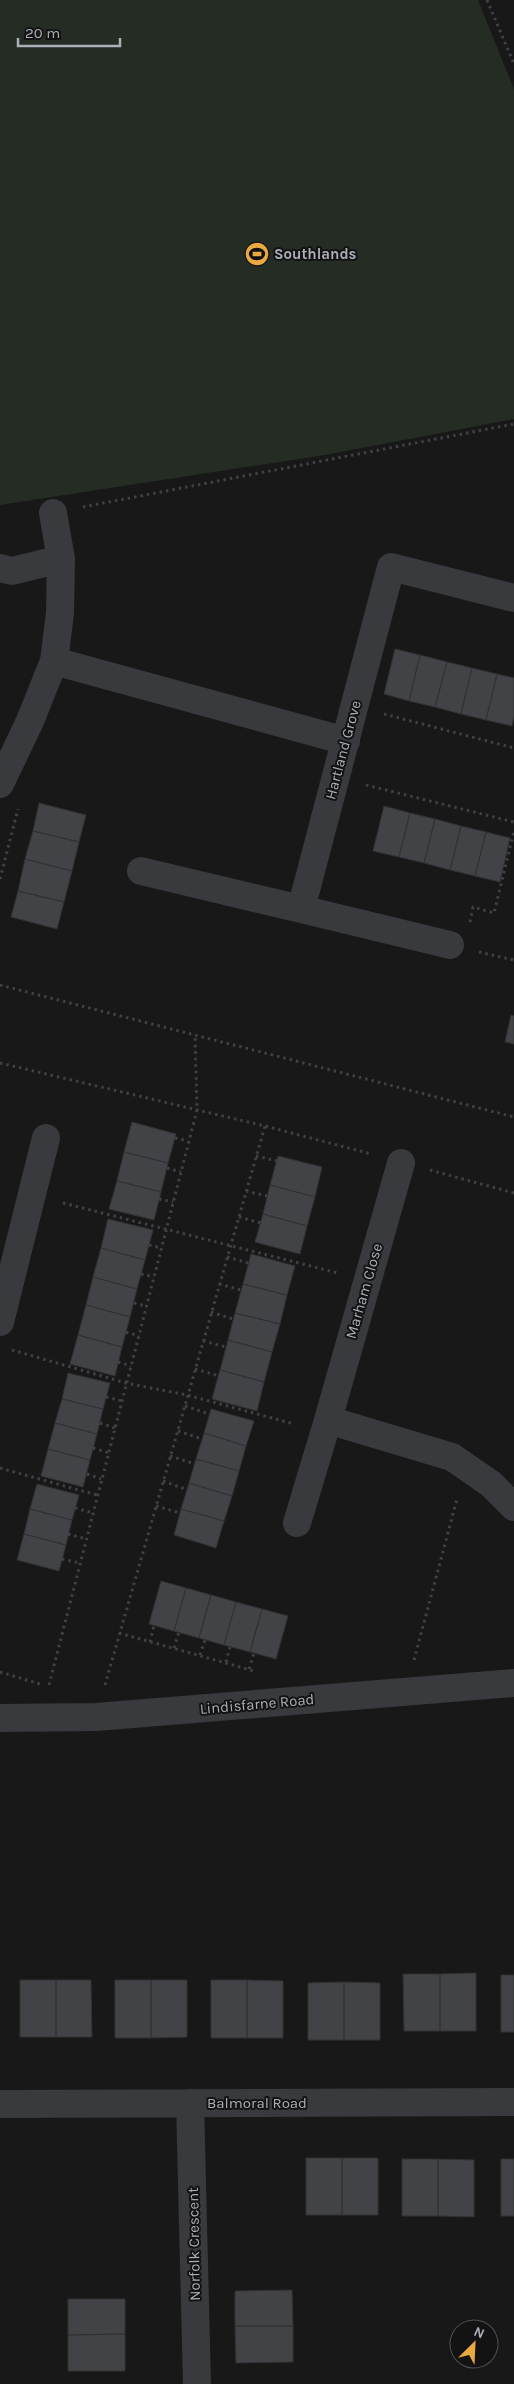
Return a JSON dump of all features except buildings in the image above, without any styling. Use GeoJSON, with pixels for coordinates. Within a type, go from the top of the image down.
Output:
{"type":"FeatureCollection","features":[{"type":"Feature","properties":{"kind":"street"},"geometry":{"type":"LineString","coordinates":[[0,784],[30,721],[54,661],[60,613],[61,559],[52,513]]}},
{"type":"Feature","properties":{"kind":"street"},"geometry":{"type":"LineString","coordinates":[[0,568],[12,570],[61,559]]}},
{"type":"Feature","properties":{"kind":"street","name":"Hartland Grove"},"geometry":{"type":"LineString","coordinates":[[301,909],[391,567],[514,598]]}},
{"type":"Feature","properties":{"kind":"street"},"geometry":{"type":"LineString","coordinates":[[54,661],[346,741]]}},
{"type":"Feature","properties":{"kind":"street"},"geometry":{"type":"LineString","coordinates":[[140,871],[450,945]]}},
{"type":"Feature","properties":{"kind":"street"},"geometry":{"type":"LineString","coordinates":[[0,1322],[46,1138]]}},
{"type":"Feature","properties":{"kind":"street","name":"Marham Close"},"geometry":{"type":"LineString","coordinates":[[297,1523],[401,1163]]}},
{"type":"Feature","properties":{"kind":"street"},"geometry":{"type":"LineString","coordinates":[[326,1426],[452,1457],[491,1484],[514,1507]]}},
{"type":"Feature","properties":{"kind":"street","name":"Lindisfarne Road"},"geometry":{"type":"LineString","coordinates":[[0,1718],[96,1716],[514,1684]]}},
{"type":"Feature","properties":{"kind":"street","name":"Balmoral Road"},"geometry":{"type":"LineString","coordinates":[[0,2104],[514,2102]]}},
{"type":"Feature","properties":{"kind":"street","name":"Norfolk Crescent"},"geometry":{"type":"LineString","coordinates":[[190,2103],[197,2384]]}},
{"type":"Feature","properties":{"kind":"path"},"geometry":{"type":"LineString","coordinates":[[487,0],[514,64]]}},
{"type":"Feature","properties":{"kind":"path"},"geometry":{"type":"LineString","coordinates":[[52,513],[514,424]]}},
{"type":"Feature","properties":{"kind":"path"},"geometry":{"type":"LineString","coordinates":[[355,706],[514,748]]}},
{"type":"Feature","properties":{"kind":"path"},"geometry":{"type":"LineString","coordinates":[[336,778],[514,822]]}},
{"type":"Feature","properties":{"kind":"path"},"geometry":{"type":"LineString","coordinates":[[469,924],[473,907],[494,913],[514,831]]}},
{"type":"Feature","properties":{"kind":"path"},"geometry":{"type":"LineString","coordinates":[[0,985],[514,1117]]}},
{"type":"Feature","properties":{"kind":"path"},"geometry":{"type":"LineString","coordinates":[[48,1686],[197,1110],[195,1035]]}},
{"type":"Feature","properties":{"kind":"path"},"geometry":{"type":"LineString","coordinates":[[0,1063],[265,1126],[514,1193]]}},
{"type":"Feature","properties":{"kind":"path"},"geometry":{"type":"LineString","coordinates":[[96,1716],[265,1126]]}},
{"type":"Feature","properties":{"kind":"path"},"geometry":{"type":"LineString","coordinates":[[175,1138],[188,1141]]}},
{"type":"Feature","properties":{"kind":"path"},"geometry":{"type":"LineString","coordinates":[[256,1156],[277,1161]]}},
{"type":"Feature","properties":{"kind":"path"},"geometry":{"type":"LineString","coordinates":[[168,1168],[180,1172]]}},
{"type":"Feature","properties":{"kind":"path"},"geometry":{"type":"LineString","coordinates":[[246,1191],[267,1196]]}},
{"type":"Feature","properties":{"kind":"path"},"geometry":{"type":"LineString","coordinates":[[32,1195],[231,1244],[367,1281]]}},
{"type":"Feature","properties":{"kind":"path"},"geometry":{"type":"LineString","coordinates":[[159,1198],[173,1202]]}},
{"type":"Feature","properties":{"kind":"path"},"geometry":{"type":"LineString","coordinates":[[239,1217],[261,1222]]}},
{"type":"Feature","properties":{"kind":"path"},"geometry":{"type":"LineString","coordinates":[[149,1245],[161,1248]]}},
{"type":"Feature","properties":{"kind":"path"},"geometry":{"type":"LineString","coordinates":[[227,1257],[248,1264]]}},
{"type":"Feature","properties":{"kind":"path"},"geometry":{"type":"LineString","coordinates":[[141,1274],[154,1277]]}},
{"type":"Feature","properties":{"kind":"path"},"geometry":{"type":"LineString","coordinates":[[219,1284],[241,1290]]}},
{"type":"Feature","properties":{"kind":"path"},"geometry":{"type":"LineString","coordinates":[[134,1303],[146,1306]]}},
{"type":"Feature","properties":{"kind":"path"},"geometry":{"type":"LineString","coordinates":[[211,1312],[233,1318]]}},
{"type":"Feature","properties":{"kind":"path"},"geometry":{"type":"LineString","coordinates":[[126,1332],[138,1336]]}},
{"type":"Feature","properties":{"kind":"path"},"geometry":{"type":"LineString","coordinates":[[203,1341],[226,1346]]}},
{"type":"Feature","properties":{"kind":"path"},"geometry":{"type":"LineString","coordinates":[[9,1349],[126,1383],[326,1426]]}},
{"type":"Feature","properties":{"kind":"path"},"geometry":{"type":"LineString","coordinates":[[118,1362],[131,1366]]}},
{"type":"Feature","properties":{"kind":"path"},"geometry":{"type":"LineString","coordinates":[[195,1369],[219,1376]]}},
{"type":"Feature","properties":{"kind":"path"},"geometry":{"type":"LineString","coordinates":[[106,1397],[122,1401]]}},
{"type":"Feature","properties":{"kind":"path"},"geometry":{"type":"LineString","coordinates":[[185,1406],[209,1414]]}},
{"type":"Feature","properties":{"kind":"path"},"geometry":{"type":"LineString","coordinates":[[100,1423],[115,1428]]}},
{"type":"Feature","properties":{"kind":"path"},"geometry":{"type":"LineString","coordinates":[[178,1431],[202,1439]]}},
{"type":"Feature","properties":{"kind":"path"},"geometry":{"type":"LineString","coordinates":[[93,1448],[109,1453]]}},
{"type":"Feature","properties":{"kind":"path"},"geometry":{"type":"LineString","coordinates":[[170,1456],[195,1464]]}},
{"type":"Feature","properties":{"kind":"path"},"geometry":{"type":"LineString","coordinates":[[0,1468],[98,1495]]}},
{"type":"Feature","properties":{"kind":"path"},"geometry":{"type":"LineString","coordinates":[[413,1663],[460,1488],[476,1473]]}},
{"type":"Feature","properties":{"kind":"path"},"geometry":{"type":"LineString","coordinates":[[87,1474],[102,1479]]}},
{"type":"Feature","properties":{"kind":"path"},"geometry":{"type":"LineString","coordinates":[[162,1481],[188,1490]]}},
{"type":"Feature","properties":{"kind":"path"},"geometry":{"type":"LineString","coordinates":[[156,1506],[180,1514]]}},
{"type":"Feature","properties":{"kind":"path"},"geometry":{"type":"LineString","coordinates":[[75,1508],[93,1513]]}},
{"type":"Feature","properties":{"kind":"path"},"geometry":{"type":"LineString","coordinates":[[68,1534],[86,1539]]}},
{"type":"Feature","properties":{"kind":"path"},"geometry":{"type":"LineString","coordinates":[[62,1558],[80,1564]]}},
{"type":"Feature","properties":{"kind":"path"},"geometry":{"type":"LineString","coordinates":[[150,1642],[154,1625]]}},
{"type":"Feature","properties":{"kind":"path"},"geometry":{"type":"LineString","coordinates":[[174,1648],[179,1632]]}},
{"type":"Feature","properties":{"kind":"path"},"geometry":{"type":"LineString","coordinates":[[119,1633],[262,1673]]}},
{"type":"Feature","properties":{"kind":"path"},"geometry":{"type":"LineString","coordinates":[[200,1655],[205,1640]]}},
{"type":"Feature","properties":{"kind":"path"},"geometry":{"type":"LineString","coordinates":[[226,1662],[230,1647]]}},
{"type":"Feature","properties":{"kind":"path"},"geometry":{"type":"LineString","coordinates":[[249,1669],[254,1654]]}},
{"type":"Feature","properties":{"kind":"path"},"geometry":{"type":"LineString","coordinates":[[0,1672],[57,1688]]}},
{"type":"Feature","properties":{"kind":"shaded area","name":"Southlands"},"geometry":{"type":"Polygon","coordinates":[[[0,0],[478,0],[514,89],[514,419],[325,455],[0,505],[0,0]]]}},
{"type":"Feature","properties":{"kind":"place","name":"Southlands"},"geometry":{"type":"Point","coordinates":[257,254]}}]}
